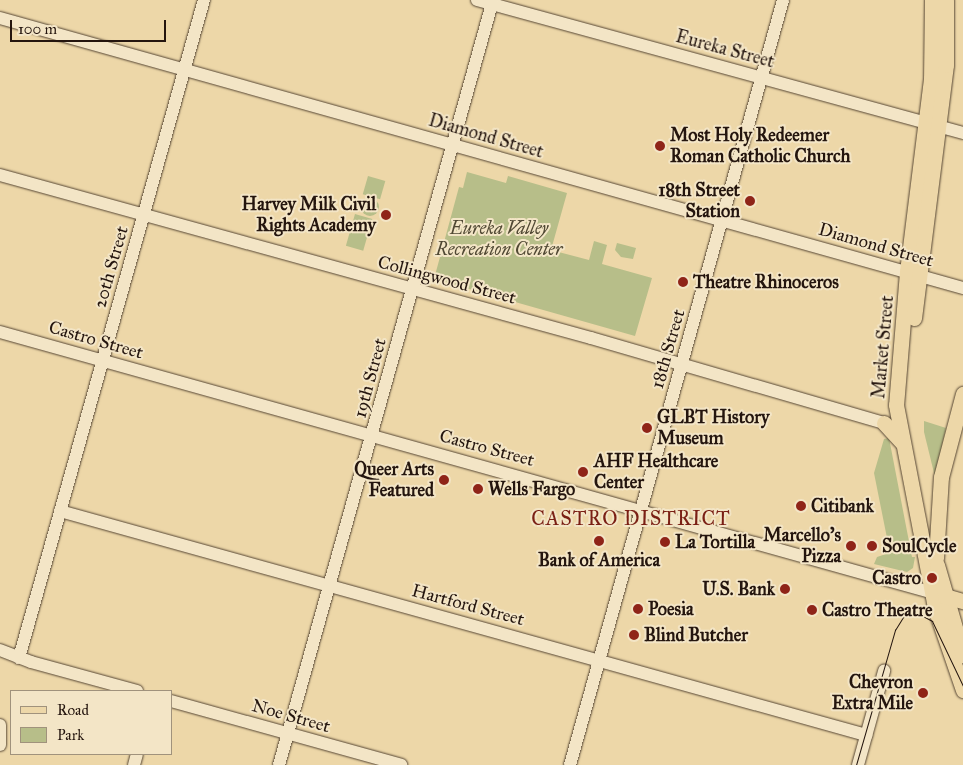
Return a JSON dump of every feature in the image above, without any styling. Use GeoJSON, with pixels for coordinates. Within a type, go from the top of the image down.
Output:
{"type":"FeatureCollection","features":[{"type":"Feature","properties":{"kind":"main road","name":"Market Street"},"geometry":{"type":"LineString","coordinates":[[932,0],[932,124]]}},
{"type":"Feature","properties":{"kind":"main road","name":"Market Street"},"geometry":{"type":"LineString","coordinates":[[946,0],[947,52],[932,124],[896,394],[902,442],[939,595],[948,651],[963,690]]}},
{"type":"Feature","properties":{"kind":"main road","name":"Market Street"},"geometry":{"type":"LineString","coordinates":[[913,274],[906,403],[936,558],[939,595],[963,654]]}},
{"type":"Feature","properties":{"kind":"main road"},"geometry":{"type":"LineString","coordinates":[[936,558],[944,463],[963,394]]}},
{"type":"Feature","properties":{"kind":"main road"},"geometry":{"type":"LineString","coordinates":[[884,423],[902,442]]}},
{"type":"Feature","properties":{"kind":"main road","name":"Castro Street"},"geometry":{"type":"LineString","coordinates":[[939,595],[963,601]]}},
{"type":"Feature","properties":{"kind":"street","name":"20th Street"},"geometry":{"type":"LineString","coordinates":[[19,658],[204,0]]}},
{"type":"Feature","properties":{"kind":"street","name":"Eureka Street"},"geometry":{"type":"LineString","coordinates":[[477,0],[493,2],[963,133]]}},
{"type":"Feature","properties":{"kind":"street","name":"18th Street"},"geometry":{"type":"LineString","coordinates":[[570,765],[784,0]]}},
{"type":"Feature","properties":{"kind":"street","name":"19th Street"},"geometry":{"type":"LineString","coordinates":[[279,765],[493,2]]}},
{"type":"Feature","properties":{"kind":"street","name":"Diamond Street"},"geometry":{"type":"LineString","coordinates":[[0,18],[963,288]]}},
{"type":"Feature","properties":{"kind":"street","name":"Collingwood Street"},"geometry":{"type":"LineString","coordinates":[[0,175],[682,364],[884,423]]}},
{"type":"Feature","properties":{"kind":"street","name":"Castro Street"},"geometry":{"type":"LineString","coordinates":[[0,332],[939,595]]}},
{"type":"Feature","properties":{"kind":"street","name":"Hartford Street"},"geometry":{"type":"LineString","coordinates":[[60,511],[599,659],[866,735]]}},
{"type":"Feature","properties":{"kind":"street"},"geometry":{"type":"LineString","coordinates":[[0,650],[19,658],[133,690]]}},
{"type":"Feature","properties":{"kind":"street"},"geometry":{"type":"LineString","coordinates":[[858,765],[884,671]]}},
{"type":"Feature","properties":{"kind":"street","name":"Noe Street"},"geometry":{"type":"LineString","coordinates":[[172,701],[401,765]]}},
{"type":"Feature","properties":{"kind":"street"},"geometry":{"type":"LineString","coordinates":[[0,725],[0,745]]}},
{"type":"Feature","properties":{"kind":"green space","name":"Eureka Valley Recreation Center"},"geometry":{"type":"Polygon","coordinates":[[[467,172],[506,183],[508,176],[567,193],[551,250],[589,260],[594,241],[607,245],[602,264],[652,278],[635,336],[434,279],[459,187],[463,188],[467,172]]]}},
{"type":"Feature","properties":{"kind":"green space"},"geometry":{"type":"Polygon","coordinates":[[[368,176],[385,181],[380,199],[363,194],[368,176]]]}},
{"type":"Feature","properties":{"kind":"green space"},"geometry":{"type":"Polygon","coordinates":[[[366,198],[374,198],[379,203],[377,214],[366,216],[361,211],[361,203],[366,198]]]}},
{"type":"Feature","properties":{"kind":"green space"},"geometry":{"type":"Polygon","coordinates":[[[355,214],[372,219],[363,251],[346,246],[355,214]]]}},
{"type":"Feature","properties":{"kind":"green space"},"geometry":{"type":"Polygon","coordinates":[[[617,243],[636,248],[633,259],[621,257],[615,250],[617,243]]]}},
{"type":"Feature","properties":{"kind":"green space"},"geometry":{"type":"Polygon","coordinates":[[[924,421],[946,428],[935,477],[924,432],[924,421]]]}},
{"type":"Feature","properties":{"kind":"green space"},"geometry":{"type":"Polygon","coordinates":[[[889,438],[912,557],[915,557],[913,568],[907,572],[874,564],[877,557],[886,554],[889,548],[874,473],[884,439],[889,438]]]}},
{"type":"Feature","properties":{"kind":"tram line"},"geometry":{"type":"LineString","coordinates":[[856,765],[895,630],[903,617],[919,614],[932,621],[963,686]]}},
{"type":"Feature","properties":{"kind":"place","name":"Most Holy Redeemer Roman Catholic Church"},"geometry":{"type":"Point","coordinates":[660,146]}},
{"type":"Feature","properties":{"kind":"place","name":"18th Street Station"},"geometry":{"type":"Point","coordinates":[750,201]}},
{"type":"Feature","properties":{"kind":"place","name":"Harvey Milk Civil Rights Academy"},"geometry":{"type":"Point","coordinates":[386,215]}},
{"type":"Feature","properties":{"kind":"place","name":"Theatre Rhinoceros"},"geometry":{"type":"Point","coordinates":[683,282]}},
{"type":"Feature","properties":{"kind":"place","name":"GLBT History Museum"},"geometry":{"type":"Point","coordinates":[647,428]}},
{"type":"Feature","properties":{"kind":"place","name":"AHF Healthcare Center"},"geometry":{"type":"Point","coordinates":[583,472]}},
{"type":"Feature","properties":{"kind":"place","name":"Queer Arts Featured"},"geometry":{"type":"Point","coordinates":[444,480]}},
{"type":"Feature","properties":{"kind":"place","name":"Wells Fargo"},"geometry":{"type":"Point","coordinates":[478,489]}},
{"type":"Feature","properties":{"kind":"place","name":"Citibank"},"geometry":{"type":"Point","coordinates":[801,506]}},
{"type":"Feature","properties":{"kind":"place","name":"Bank of America"},"geometry":{"type":"Point","coordinates":[599,541]}},
{"type":"Feature","properties":{"kind":"place","name":"La Tortilla"},"geometry":{"type":"Point","coordinates":[665,542]}},
{"type":"Feature","properties":{"kind":"place","name":"Marcello's Pizza"},"geometry":{"type":"Point","coordinates":[851,546]}},
{"type":"Feature","properties":{"kind":"place","name":"SoulCycle"},"geometry":{"type":"Point","coordinates":[872,546]}},
{"type":"Feature","properties":{"kind":"place","name":"Castro"},"geometry":{"type":"Point","coordinates":[932,578]}},
{"type":"Feature","properties":{"kind":"place","name":"U.S. Bank"},"geometry":{"type":"Point","coordinates":[785,589]}},
{"type":"Feature","properties":{"kind":"place","name":"Poesia"},"geometry":{"type":"Point","coordinates":[638,609]}},
{"type":"Feature","properties":{"kind":"place","name":"Castro Theatre"},"geometry":{"type":"Point","coordinates":[812,610]}},
{"type":"Feature","properties":{"kind":"place","name":"Blind Butcher"},"geometry":{"type":"Point","coordinates":[634,635]}},
{"type":"Feature","properties":{"kind":"place","name":"Chevron Extra Mile"},"geometry":{"type":"Point","coordinates":[923,693]}},
{"type":"Feature","properties":{"kind":"district","name":"CASTRO DISTRICT"},"geometry":{"type":"Point","coordinates":[631,518]}}]}
